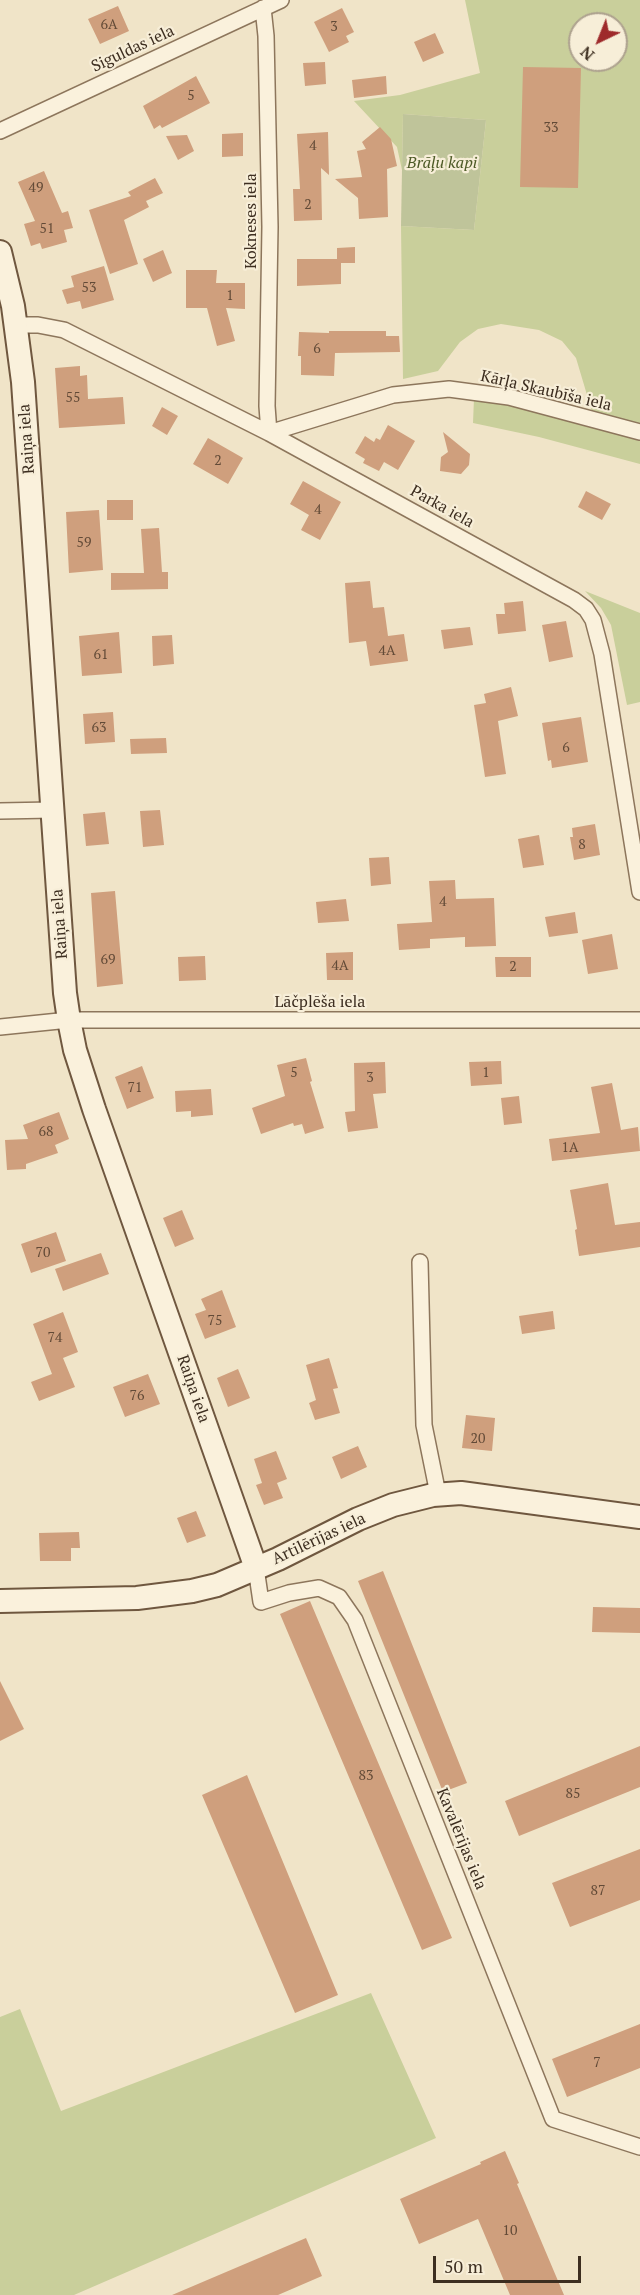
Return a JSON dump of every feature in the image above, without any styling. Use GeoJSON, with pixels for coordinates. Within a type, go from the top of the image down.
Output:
{"type":"FeatureCollection","features":[{"type":"Feature","properties":{"kind":"street","name":"Siguldas iela"},"geometry":{"type":"LineString","coordinates":[[0,131],[280,0]]}},
{"type":"Feature","properties":{"kind":"street","name":"Kokneses iela"},"geometry":{"type":"LineString","coordinates":[[263,8],[266,36],[269,206],[267,406],[269,433]]}},
{"type":"Feature","properties":{"kind":"street","name":"Raiņa iela"},"geometry":{"type":"LineString","coordinates":[[0,252],[16,325],[23,382],[65,993],[69,1020],[75,1050],[94,1109],[256,1568]]}},
{"type":"Feature","properties":{"kind":"street","name":"Parka iela"},"geometry":{"type":"LineString","coordinates":[[16,325],[38,325],[64,330],[269,433],[574,600],[586,609],[593,620],[602,654],[640,892]]}},
{"type":"Feature","properties":{"kind":"street","name":"Kārļa Skaubīša iela"},"geometry":{"type":"LineString","coordinates":[[269,433],[393,395],[449,389],[509,397],[640,432]]}},
{"type":"Feature","properties":{"kind":"street"},"geometry":{"type":"LineString","coordinates":[[0,811],[52,810]]}},
{"type":"Feature","properties":{"kind":"street","name":"Lāčplēša iela"},"geometry":{"type":"LineString","coordinates":[[0,1027],[69,1020],[640,1020]]}},
{"type":"Feature","properties":{"kind":"street"},"geometry":{"type":"LineString","coordinates":[[420,1262],[424,1425],[438,1494]]}},
{"type":"Feature","properties":{"kind":"street","name":"Artilērijas iela"},"geometry":{"type":"LineString","coordinates":[[0,1600],[137,1598],[192,1592],[217,1585],[256,1568],[375,1512],[438,1494],[461,1493],[640,1517]]}},
{"type":"Feature","properties":{"kind":"street","name":"Kavalērijas iela"},"geometry":{"type":"LineString","coordinates":[[256,1568],[261,1602],[289,1593],[319,1588],[339,1597],[355,1620],[553,2119],[640,2147]]}},
{"type":"Feature","properties":{"kind":"green space"},"geometry":{"type":"Polygon","coordinates":[[[465,0],[640,0],[640,427],[593,415],[576,358],[562,341],[539,330],[501,324],[478,329],[460,342],[438,371],[403,379],[401,226],[474,230],[486,120],[403,114],[402,170],[397,147],[354,101],[400,95],[480,73],[465,0]]]}},
{"type":"Feature","properties":{"kind":"green space","name":"Brāļu kapi"},"geometry":{"type":"Polygon","coordinates":[[[403,114],[486,120],[474,230],[401,226],[403,114]]]}},
{"type":"Feature","properties":{"kind":"green space"},"geometry":{"type":"Polygon","coordinates":[[[474,398],[524,408],[640,441],[640,464],[539,437],[473,423],[474,398]]]}},
{"type":"Feature","properties":{"kind":"green space"},"geometry":{"type":"Polygon","coordinates":[[[585,591],[640,613],[640,702],[627,705],[611,625],[601,608],[585,591]]]}},
{"type":"Feature","properties":{"kind":"green space"},"geometry":{"type":"Polygon","coordinates":[[[371,1993],[436,2138],[74,2295],[0,2295],[0,2017],[20,2009],[61,2111],[371,1993]]]}},
{"type":"Feature","properties":{"kind":"building"},"geometry":{"type":"Polygon","coordinates":[[[118,6],[129,31],[100,44],[88,19],[118,6]]]}},
{"type":"Feature","properties":{"kind":"building"},"geometry":{"type":"Polygon","coordinates":[[[342,8],[354,32],[346,36],[349,42],[329,52],[314,22],[342,8]]]}},
{"type":"Feature","properties":{"kind":"building"},"geometry":{"type":"Polygon","coordinates":[[[435,33],[444,53],[423,62],[414,42],[435,33]]]}},
{"type":"Feature","properties":{"kind":"building"},"geometry":{"type":"Polygon","coordinates":[[[325,62],[326,84],[305,86],[303,63],[325,62]]]}},
{"type":"Feature","properties":{"kind":"building"},"geometry":{"type":"Polygon","coordinates":[[[523,67],[568,68],[568,72],[581,72],[578,188],[520,187],[523,67]]]}},
{"type":"Feature","properties":{"kind":"building"},"geometry":{"type":"Polygon","coordinates":[[[196,76],[210,103],[162,128],[160,125],[154,129],[143,106],[196,76]]]}},
{"type":"Feature","properties":{"kind":"building"},"geometry":{"type":"Polygon","coordinates":[[[386,76],[387,94],[354,98],[352,80],[386,76]]]}},
{"type":"Feature","properties":{"kind":"building"},"geometry":{"type":"Polygon","coordinates":[[[380,127],[391,139],[397,166],[387,169],[388,217],[359,219],[358,198],[335,179],[362,177],[357,151],[366,149],[362,142],[380,127]]]}},
{"type":"Feature","properties":{"kind":"building"},"geometry":{"type":"Polygon","coordinates":[[[328,132],[329,175],[321,168],[322,220],[294,221],[293,189],[300,189],[297,134],[328,132]]]}},
{"type":"Feature","properties":{"kind":"building"},"geometry":{"type":"Polygon","coordinates":[[[243,133],[243,156],[222,157],[222,134],[243,133]]]}},
{"type":"Feature","properties":{"kind":"building"},"geometry":{"type":"Polygon","coordinates":[[[187,135],[194,151],[178,160],[166,136],[187,135]]]}},
{"type":"Feature","properties":{"kind":"building"},"geometry":{"type":"Polygon","coordinates":[[[44,171],[62,213],[68,211],[73,228],[64,230],[67,242],[42,249],[40,243],[31,246],[24,224],[35,221],[18,182],[44,171]]]}},
{"type":"Feature","properties":{"kind":"building"},"geometry":{"type":"Polygon","coordinates":[[[155,178],[163,193],[146,201],[149,207],[124,220],[138,264],[110,274],[89,210],[131,196],[128,192],[155,178]]]}},
{"type":"Feature","properties":{"kind":"building"},"geometry":{"type":"Polygon","coordinates":[[[355,247],[355,263],[341,263],[341,284],[297,286],[297,259],[337,259],[337,248],[355,247]]]}},
{"type":"Feature","properties":{"kind":"building"},"geometry":{"type":"Polygon","coordinates":[[[163,250],[172,273],[153,282],[143,259],[163,250]]]}},
{"type":"Feature","properties":{"kind":"building"},"geometry":{"type":"Polygon","coordinates":[[[104,266],[114,300],[82,309],[80,301],[67,304],[62,290],[74,287],[71,276],[104,266]]]}},
{"type":"Feature","properties":{"kind":"building"},"geometry":{"type":"Polygon","coordinates":[[[186,270],[217,270],[216,283],[245,283],[245,309],[226,308],[235,341],[217,346],[207,308],[186,308],[186,270]]]}},
{"type":"Feature","properties":{"kind":"building"},"geometry":{"type":"Polygon","coordinates":[[[329,331],[386,331],[386,336],[399,336],[400,352],[335,353],[334,376],[301,375],[301,356],[298,356],[299,332],[329,333],[329,331]]]}},
{"type":"Feature","properties":{"kind":"building"},"geometry":{"type":"Polygon","coordinates":[[[80,366],[80,376],[87,375],[88,399],[123,397],[125,424],[59,428],[55,368],[80,366]]]}},
{"type":"Feature","properties":{"kind":"building"},"geometry":{"type":"Polygon","coordinates":[[[162,407],[178,416],[167,435],[152,426],[162,407]]]}},
{"type":"Feature","properties":{"kind":"building"},"geometry":{"type":"Polygon","coordinates":[[[388,425],[415,441],[398,470],[384,462],[379,471],[363,463],[365,459],[355,453],[365,436],[374,442],[376,438],[380,440],[388,425]]]}},
{"type":"Feature","properties":{"kind":"building"},"geometry":{"type":"Polygon","coordinates":[[[443,432],[470,454],[469,465],[461,474],[440,471],[441,457],[448,452],[443,432]]]}},
{"type":"Feature","properties":{"kind":"building"},"geometry":{"type":"Polygon","coordinates":[[[208,438],[243,458],[228,484],[193,464],[208,438]]]}},
{"type":"Feature","properties":{"kind":"building"},"geometry":{"type":"Polygon","coordinates":[[[303,481],[341,502],[320,540],[301,530],[309,515],[290,504],[303,481]]]}},
{"type":"Feature","properties":{"kind":"building"},"geometry":{"type":"Polygon","coordinates":[[[586,491],[611,504],[602,520],[578,507],[586,491]]]}},
{"type":"Feature","properties":{"kind":"building"},"geometry":{"type":"Polygon","coordinates":[[[107,500],[133,500],[133,520],[107,520],[107,500]]]}},
{"type":"Feature","properties":{"kind":"building"},"geometry":{"type":"Polygon","coordinates":[[[99,510],[103,570],[69,573],[66,512],[99,510]]]}},
{"type":"Feature","properties":{"kind":"building"},"geometry":{"type":"Polygon","coordinates":[[[159,528],[162,572],[168,572],[168,589],[111,590],[111,573],[144,573],[141,529],[159,528]]]}},
{"type":"Feature","properties":{"kind":"building"},"geometry":{"type":"Polygon","coordinates":[[[370,581],[373,608],[384,607],[388,636],[404,634],[408,661],[370,666],[366,641],[349,643],[345,583],[370,581]]]}},
{"type":"Feature","properties":{"kind":"building"},"geometry":{"type":"Polygon","coordinates":[[[523,601],[526,631],[498,634],[496,614],[505,614],[504,603],[523,601]]]}},
{"type":"Feature","properties":{"kind":"building"},"geometry":{"type":"Polygon","coordinates":[[[566,621],[573,657],[549,662],[542,625],[566,621]]]}},
{"type":"Feature","properties":{"kind":"building"},"geometry":{"type":"Polygon","coordinates":[[[470,627],[473,645],[444,649],[441,630],[470,627]]]}},
{"type":"Feature","properties":{"kind":"building"},"geometry":{"type":"Polygon","coordinates":[[[119,632],[122,673],[82,676],[79,636],[119,632]]]}},
{"type":"Feature","properties":{"kind":"building"},"geometry":{"type":"Polygon","coordinates":[[[172,635],[174,664],[153,666],[152,636],[172,635]]]}},
{"type":"Feature","properties":{"kind":"building"},"geometry":{"type":"Polygon","coordinates":[[[511,687],[518,716],[498,721],[506,774],[485,777],[474,705],[486,703],[484,694],[511,687]]]}},
{"type":"Feature","properties":{"kind":"building"},"geometry":{"type":"Polygon","coordinates":[[[113,712],[115,742],[85,744],[83,714],[113,712]]]}},
{"type":"Feature","properties":{"kind":"building"},"geometry":{"type":"Polygon","coordinates":[[[581,717],[588,762],[552,768],[551,760],[548,761],[542,723],[581,717]]]}},
{"type":"Feature","properties":{"kind":"building"},"geometry":{"type":"Polygon","coordinates":[[[166,738],[167,753],[131,754],[130,739],[166,738]]]}},
{"type":"Feature","properties":{"kind":"building"},"geometry":{"type":"Polygon","coordinates":[[[160,810],[164,845],[143,847],[140,811],[160,810]]]}},
{"type":"Feature","properties":{"kind":"building"},"geometry":{"type":"Polygon","coordinates":[[[105,812],[109,844],[86,846],[83,814],[105,812]]]}},
{"type":"Feature","properties":{"kind":"building"},"geometry":{"type":"Polygon","coordinates":[[[595,824],[600,855],[574,860],[570,837],[573,837],[572,828],[595,824]]]}},
{"type":"Feature","properties":{"kind":"building"},"geometry":{"type":"Polygon","coordinates":[[[539,835],[544,865],[523,868],[518,839],[539,835]]]}},
{"type":"Feature","properties":{"kind":"building"},"geometry":{"type":"Polygon","coordinates":[[[389,857],[391,884],[371,886],[369,858],[389,857]]]}},
{"type":"Feature","properties":{"kind":"building"},"geometry":{"type":"Polygon","coordinates":[[[455,880],[456,899],[494,898],[496,946],[465,947],[465,937],[430,939],[430,948],[399,950],[397,924],[432,922],[429,881],[455,880]]]}},
{"type":"Feature","properties":{"kind":"building"},"geometry":{"type":"Polygon","coordinates":[[[115,891],[123,984],[97,987],[91,893],[115,891]]]}},
{"type":"Feature","properties":{"kind":"building"},"geometry":{"type":"Polygon","coordinates":[[[346,899],[349,921],[318,923],[316,902],[346,899]]]}},
{"type":"Feature","properties":{"kind":"building"},"geometry":{"type":"Polygon","coordinates":[[[575,912],[578,933],[549,937],[545,917],[575,912]]]}},
{"type":"Feature","properties":{"kind":"building"},"geometry":{"type":"Polygon","coordinates":[[[612,934],[618,969],[588,974],[582,940],[612,934]]]}},
{"type":"Feature","properties":{"kind":"building"},"geometry":{"type":"Polygon","coordinates":[[[353,952],[353,980],[327,980],[326,953],[353,952]]]}},
{"type":"Feature","properties":{"kind":"building"},"geometry":{"type":"Polygon","coordinates":[[[205,956],[206,980],[179,981],[178,957],[205,956]]]}},
{"type":"Feature","properties":{"kind":"building"},"geometry":{"type":"Polygon","coordinates":[[[495,957],[531,957],[531,977],[496,977],[495,957]]]}},
{"type":"Feature","properties":{"kind":"building"},"geometry":{"type":"Polygon","coordinates":[[[306,1058],[312,1081],[310,1082],[324,1128],[305,1134],[302,1124],[294,1126],[293,1123],[261,1134],[252,1108],[285,1096],[277,1065],[306,1058]]]}},
{"type":"Feature","properties":{"kind":"building"},"geometry":{"type":"Polygon","coordinates":[[[501,1061],[502,1084],[471,1086],[469,1062],[501,1061]]]}},
{"type":"Feature","properties":{"kind":"building"},"geometry":{"type":"Polygon","coordinates":[[[385,1062],[386,1093],[373,1094],[378,1128],[348,1132],[345,1112],[355,1111],[354,1063],[385,1062]]]}},
{"type":"Feature","properties":{"kind":"building"},"geometry":{"type":"Polygon","coordinates":[[[142,1066],[154,1098],[127,1109],[115,1077],[142,1066]]]}},
{"type":"Feature","properties":{"kind":"building"},"geometry":{"type":"Polygon","coordinates":[[[612,1083],[621,1130],[638,1127],[640,1151],[552,1161],[549,1139],[600,1133],[591,1087],[612,1083]]]}},
{"type":"Feature","properties":{"kind":"building"},"geometry":{"type":"Polygon","coordinates":[[[211,1089],[213,1115],[191,1117],[191,1111],[176,1112],[175,1091],[211,1089]]]}},
{"type":"Feature","properties":{"kind":"building"},"geometry":{"type":"Polygon","coordinates":[[[519,1096],[522,1123],[504,1125],[501,1098],[519,1096]]]}},
{"type":"Feature","properties":{"kind":"building"},"geometry":{"type":"Polygon","coordinates":[[[59,1112],[69,1139],[55,1145],[58,1153],[26,1164],[26,1169],[7,1170],[5,1140],[28,1139],[23,1125],[59,1112]]]}},
{"type":"Feature","properties":{"kind":"building"},"geometry":{"type":"Polygon","coordinates":[[[608,1183],[615,1225],[640,1222],[640,1247],[579,1256],[570,1190],[608,1183]]]}},
{"type":"Feature","properties":{"kind":"building"},"geometry":{"type":"Polygon","coordinates":[[[182,1210],[194,1239],[175,1247],[163,1218],[182,1210]]]}},
{"type":"Feature","properties":{"kind":"building"},"geometry":{"type":"Polygon","coordinates":[[[56,1232],[66,1261],[31,1273],[21,1244],[56,1232]]]}},
{"type":"Feature","properties":{"kind":"building"},"geometry":{"type":"Polygon","coordinates":[[[101,1253],[109,1274],[63,1291],[55,1269],[101,1253]]]}},
{"type":"Feature","properties":{"kind":"building"},"geometry":{"type":"Polygon","coordinates":[[[222,1290],[236,1327],[205,1339],[195,1314],[206,1310],[201,1299],[222,1290]]]}},
{"type":"Feature","properties":{"kind":"building"},"geometry":{"type":"Polygon","coordinates":[[[553,1311],[555,1329],[522,1334],[519,1316],[553,1311]]]}},
{"type":"Feature","properties":{"kind":"building"},"geometry":{"type":"Polygon","coordinates":[[[63,1312],[78,1352],[63,1358],[75,1387],[39,1401],[31,1382],[52,1374],[33,1324],[63,1312]]]}},
{"type":"Feature","properties":{"kind":"building"},"geometry":{"type":"Polygon","coordinates":[[[329,1358],[338,1388],[333,1389],[340,1413],[315,1420],[309,1403],[316,1400],[306,1365],[329,1358]]]}},
{"type":"Feature","properties":{"kind":"building"},"geometry":{"type":"Polygon","coordinates":[[[238,1369],[250,1398],[228,1407],[217,1378],[238,1369]]]}},
{"type":"Feature","properties":{"kind":"building"},"geometry":{"type":"Polygon","coordinates":[[[148,1374],[160,1404],[125,1417],[113,1387],[148,1374]]]}},
{"type":"Feature","properties":{"kind":"building"},"geometry":{"type":"Polygon","coordinates":[[[466,1415],[495,1418],[492,1451],[462,1448],[466,1415]]]}},
{"type":"Feature","properties":{"kind":"building"},"geometry":{"type":"Polygon","coordinates":[[[358,1446],[367,1467],[341,1479],[332,1457],[358,1446]]]}},
{"type":"Feature","properties":{"kind":"building"},"geometry":{"type":"Polygon","coordinates":[[[276,1451],[287,1479],[277,1483],[283,1498],[264,1505],[256,1485],[262,1483],[254,1459],[276,1451]]]}},
{"type":"Feature","properties":{"kind":"building"},"geometry":{"type":"Polygon","coordinates":[[[196,1511],[206,1536],[187,1543],[177,1518],[196,1511]]]}},
{"type":"Feature","properties":{"kind":"building"},"geometry":{"type":"Polygon","coordinates":[[[79,1532],[80,1548],[71,1548],[71,1561],[40,1561],[39,1533],[79,1532]]]}},
{"type":"Feature","properties":{"kind":"building"},"geometry":{"type":"Polygon","coordinates":[[[383,1571],[467,1783],[443,1792],[358,1581],[383,1571]]]}},
{"type":"Feature","properties":{"kind":"building"},"geometry":{"type":"Polygon","coordinates":[[[310,1601],[452,1938],[422,1950],[280,1614],[310,1601]]]}},
{"type":"Feature","properties":{"kind":"building"},"geometry":{"type":"Polygon","coordinates":[[[593,1607],[640,1608],[640,1633],[592,1632],[593,1607]]]}},
{"type":"Feature","properties":{"kind":"building"},"geometry":{"type":"Polygon","coordinates":[[[0,1681],[24,1729],[0,1741],[0,1681]]]}},
{"type":"Feature","properties":{"kind":"building"},"geometry":{"type":"Polygon","coordinates":[[[640,1746],[640,1787],[519,1836],[505,1801],[640,1746]]]}},
{"type":"Feature","properties":{"kind":"building"},"geometry":{"type":"Polygon","coordinates":[[[247,1775],[338,1995],[295,2013],[202,1795],[247,1775]]]}},
{"type":"Feature","properties":{"kind":"building"},"geometry":{"type":"Polygon","coordinates":[[[640,1849],[640,1900],[570,1927],[552,1883],[640,1849]]]}},
{"type":"Feature","properties":{"kind":"building"},"geometry":{"type":"Polygon","coordinates":[[[640,2024],[640,2068],[567,2097],[552,2059],[640,2024]]]}},
{"type":"Feature","properties":{"kind":"building"},"geometry":{"type":"Polygon","coordinates":[[[505,2151],[564,2295],[510,2295],[478,2219],[419,2244],[400,2199],[481,2164],[480,2162],[505,2151]]]}},
{"type":"Feature","properties":{"kind":"building"},"geometry":{"type":"Polygon","coordinates":[[[306,2238],[322,2276],[278,2295],[172,2295],[306,2238]]]}}]}
